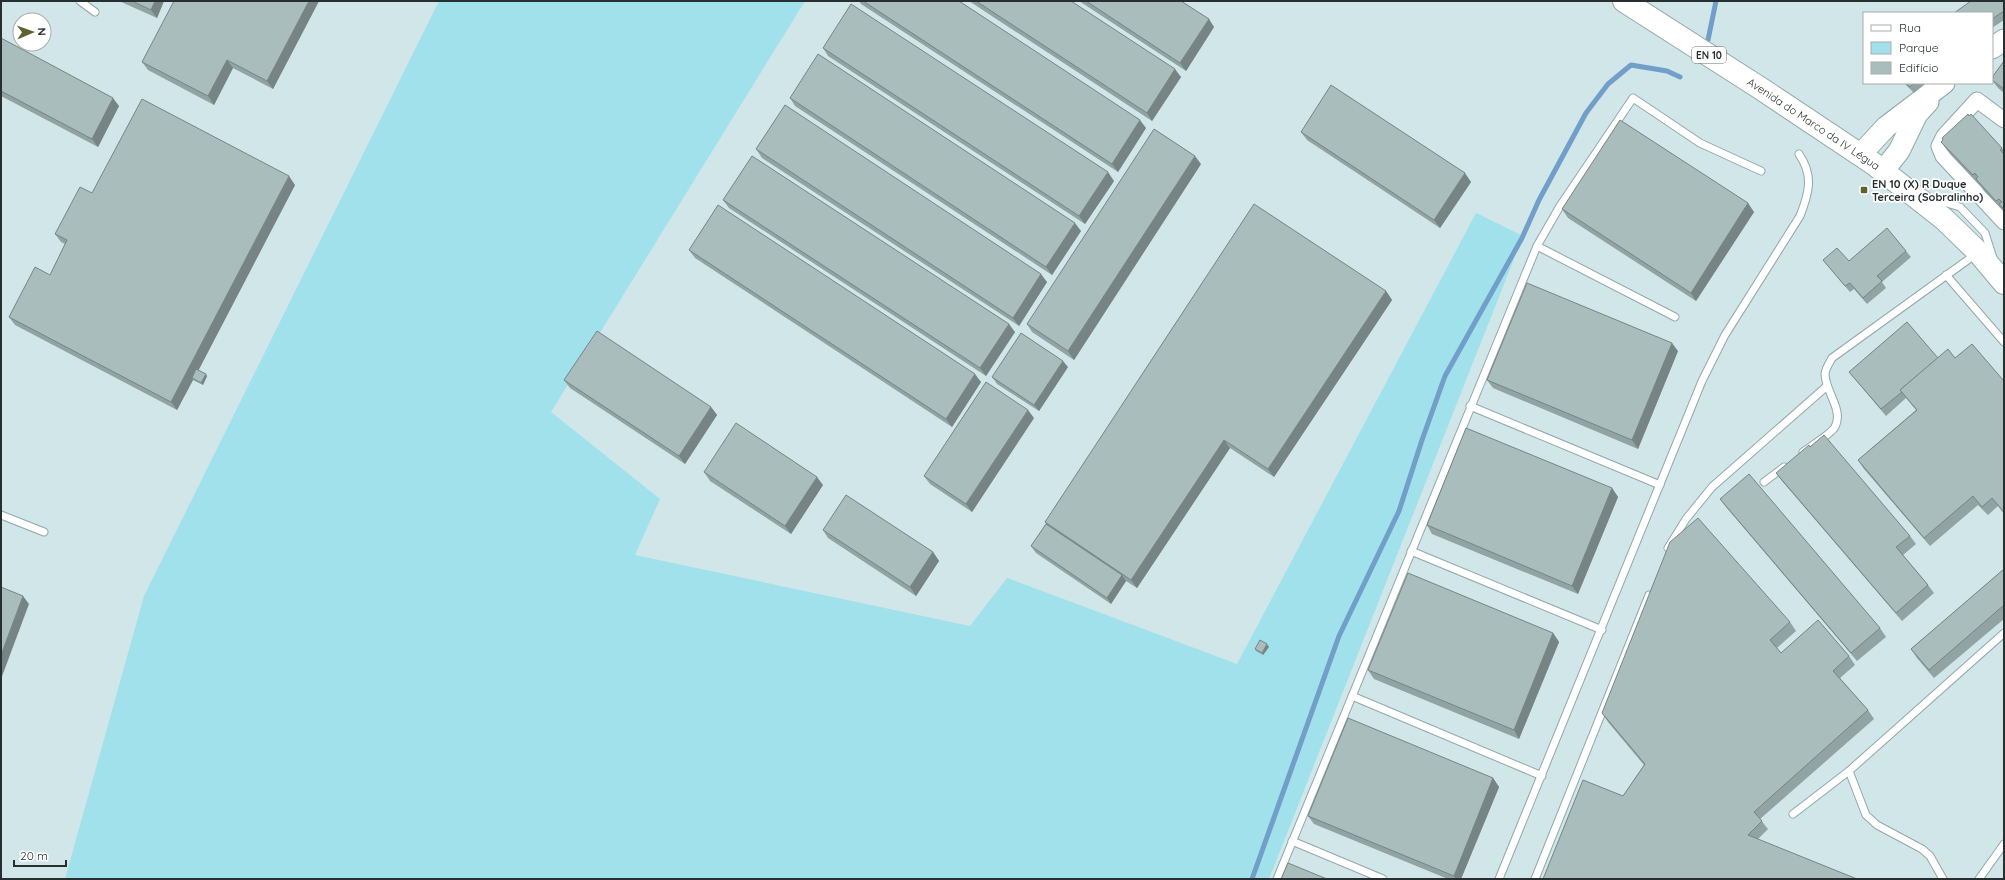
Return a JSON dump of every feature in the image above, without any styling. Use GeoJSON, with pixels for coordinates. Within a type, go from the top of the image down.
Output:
{"type":"FeatureCollection","features":[{"type":"Feature","properties":{"kind":"main road","name":"Avenida do Marco da IV Légua"},"geometry":{"type":"LineString","coordinates":[[1624,1],[1765,91],[1883,171],[1944,219],[1978,252],[2001,279]]}},
{"type":"Feature","properties":{"kind":"street"},"geometry":{"type":"LineString","coordinates":[[1993,47],[2004,40]]}},
{"type":"Feature","properties":{"kind":"street"},"geometry":{"type":"LineString","coordinates":[[1883,171],[1899,151],[1917,114],[1943,84]]}},
{"type":"Feature","properties":{"kind":"street"},"geometry":{"type":"LineString","coordinates":[[1860,155],[1886,127],[1943,84]]}},
{"type":"Feature","properties":{"kind":"street"},"geometry":{"type":"LineString","coordinates":[[2004,120],[1977,100],[1940,141],[1940,151],[2004,222]]}},
{"type":"Feature","properties":{"kind":"lane"},"geometry":{"type":"LineString","coordinates":[[80,1],[95,12]]}},
{"type":"Feature","properties":{"kind":"lane"},"geometry":{"type":"LineString","coordinates":[[1277,879],[1537,246],[1560,206],[1633,98],[1700,143],[1761,171]]}},
{"type":"Feature","properties":{"kind":"lane"},"geometry":{"type":"LineString","coordinates":[[1499,879],[1660,485],[1715,356],[1725,336],[1800,216],[1808,196],[1808,178],[1805,164],[1799,154]]}},
{"type":"Feature","properties":{"kind":"lane"},"geometry":{"type":"LineString","coordinates":[[1909,191],[1960,207],[1985,234],[2001,279]]}},
{"type":"Feature","properties":{"kind":"lane"},"geometry":{"type":"LineString","coordinates":[[1537,246],[1675,317]]}},
{"type":"Feature","properties":{"kind":"lane"},"geometry":{"type":"LineString","coordinates":[[1799,455],[1834,428],[1837,420],[1836,409],[1827,386],[1824,373],[1832,358],[1978,252]]}},
{"type":"Feature","properties":{"kind":"lane"},"geometry":{"type":"LineString","coordinates":[[1946,275],[2004,342]]}},
{"type":"Feature","properties":{"kind":"lane"},"geometry":{"type":"LineString","coordinates":[[1666,554],[1686,519],[1712,487],[1827,386]]}},
{"type":"Feature","properties":{"kind":"lane"},"geometry":{"type":"LineString","coordinates":[[1470,406],[1660,485]]}},
{"type":"Feature","properties":{"kind":"lane"},"geometry":{"type":"LineString","coordinates":[[1764,482],[1788,464]]}},
{"type":"Feature","properties":{"kind":"lane"},"geometry":{"type":"LineString","coordinates":[[1,515],[44,532]]}},
{"type":"Feature","properties":{"kind":"lane"},"geometry":{"type":"LineString","coordinates":[[1411,551],[1602,630]]}},
{"type":"Feature","properties":{"kind":"lane"},"geometry":{"type":"LineString","coordinates":[[1535,879],[1651,591]]}},
{"type":"Feature","properties":{"kind":"lane"},"geometry":{"type":"LineString","coordinates":[[1793,814],[1849,771],[2004,633]]}},
{"type":"Feature","properties":{"kind":"lane"},"geometry":{"type":"LineString","coordinates":[[1352,696],[1542,776]]}},
{"type":"Feature","properties":{"kind":"lane"},"geometry":{"type":"LineString","coordinates":[[1849,771],[1866,814],[1877,825],[1922,849],[1930,856],[1943,879]]}},
{"type":"Feature","properties":{"kind":"lane"},"geometry":{"type":"LineString","coordinates":[[1292,841],[1383,879]]}},
{"type":"Feature","properties":{"kind":"lane"},"geometry":{"type":"LineString","coordinates":[[1979,879],[2004,844]]}},
{"type":"Feature","properties":{"kind":"green space"},"geometry":{"type":"Polygon","coordinates":[[[439,1],[805,1],[551,412],[660,499],[635,555],[970,626],[1007,578],[1237,664],[1476,213],[1523,236],[1269,879],[65,879],[144,596],[439,1]]]}},
{"type":"Feature","properties":{"kind":"building"},"geometry":{"type":"Polygon","coordinates":[[[132,1],[155,1],[151,10],[132,1]]]}},
{"type":"Feature","properties":{"kind":"building"},"geometry":{"type":"Polygon","coordinates":[[[174,1],[309,1],[267,81],[227,60],[208,96],[142,62],[174,1]]]}},
{"type":"Feature","properties":{"kind":"building"},"geometry":{"type":"Polygon","coordinates":[[[863,1],[959,1],[1140,120],[1112,164],[863,1]]]}},
{"type":"Feature","properties":{"kind":"building"},"geometry":{"type":"Polygon","coordinates":[[[976,1],[1071,1],[1175,69],[1147,113],[976,1]]]}},
{"type":"Feature","properties":{"kind":"building"},"geometry":{"type":"Polygon","coordinates":[[[1086,1],[1181,1],[1209,19],[1180,63],[1086,1]]]}},
{"type":"Feature","properties":{"kind":"building"},"geometry":{"type":"Polygon","coordinates":[[[1971,1],[2004,1],[2004,11],[1993,18],[1993,12],[1955,12],[1971,1]]]}},
{"type":"Feature","properties":{"kind":"building"},"geometry":{"type":"Polygon","coordinates":[[[851,4],[1108,172],[1079,216],[823,48],[851,4]]]}},
{"type":"Feature","properties":{"kind":"building"},"geometry":{"type":"Polygon","coordinates":[[[1,38],[12,44],[12,52],[27,52],[113,98],[92,139],[1,91],[1,38]]]}},
{"type":"Feature","properties":{"kind":"building"},"geometry":{"type":"Polygon","coordinates":[[[818,54],[1075,223],[1046,267],[790,98],[818,54]]]}},
{"type":"Feature","properties":{"kind":"building"},"geometry":{"type":"Polygon","coordinates":[[[2004,61],[2004,89],[1993,81],[1993,76],[2004,61]]]}},
{"type":"Feature","properties":{"kind":"building"},"geometry":{"type":"Polygon","coordinates":[[[1331,85],[1465,173],[1434,220],[1301,132],[1331,85]]]}},
{"type":"Feature","properties":{"kind":"building"},"geometry":{"type":"Polygon","coordinates":[[[142,99],[289,176],[171,402],[9,317],[35,267],[50,275],[67,240],[55,234],[80,187],[92,193],[142,99]]]}},
{"type":"Feature","properties":{"kind":"building"},"geometry":{"type":"Polygon","coordinates":[[[785,105],[1041,274],[1013,318],[756,149],[785,105]]]}},
{"type":"Feature","properties":{"kind":"building"},"geometry":{"type":"Polygon","coordinates":[[[1968,114],[1969,116],[1971,114],[2002,148],[2000,150],[2003,153],[2004,152],[2004,209],[1999,204],[2002,202],[1999,199],[1996,201],[1976,179],[1978,177],[1975,173],[1973,175],[1941,142],[1943,140],[1942,138],[1968,114]]]}},
{"type":"Feature","properties":{"kind":"building"},"geometry":{"type":"Polygon","coordinates":[[[1620,120],[1748,203],[1691,293],[1562,209],[1620,120]]]}},
{"type":"Feature","properties":{"kind":"building"},"geometry":{"type":"Polygon","coordinates":[[[1154,129],[1195,156],[1068,351],[1027,324],[1154,129]]]}},
{"type":"Feature","properties":{"kind":"building"},"geometry":{"type":"Polygon","coordinates":[[[752,156],[1009,324],[980,368],[723,200],[752,156]]]}},
{"type":"Feature","properties":{"kind":"building"},"geometry":{"type":"Polygon","coordinates":[[[1254,204],[1386,291],[1268,469],[1224,440],[1131,580],[1045,522],[1254,204]]]}},
{"type":"Feature","properties":{"kind":"building"},"geometry":{"type":"Polygon","coordinates":[[[718,205],[975,374],[946,419],[689,250],[718,205]]]}},
{"type":"Feature","properties":{"kind":"building"},"geometry":{"type":"Polygon","coordinates":[[[1887,228],[1906,251],[1877,276],[1882,281],[1863,298],[1850,283],[1845,286],[1823,260],[1837,248],[1849,261],[1887,228]]]}},
{"type":"Feature","properties":{"kind":"building"},"geometry":{"type":"Polygon","coordinates":[[[1527,283],[1672,343],[1632,440],[1487,380],[1527,283]]]}},
{"type":"Feature","properties":{"kind":"building"},"geometry":{"type":"Polygon","coordinates":[[[1907,322],[1938,358],[1900,390],[1902,392],[1881,409],[1849,372],[1907,322]]]}},
{"type":"Feature","properties":{"kind":"building"},"geometry":{"type":"Polygon","coordinates":[[[597,331],[711,407],[679,456],[564,380],[597,331]]]}},
{"type":"Feature","properties":{"kind":"building"},"geometry":{"type":"Polygon","coordinates":[[[1021,333],[1063,361],[1034,405],[992,377],[1021,333]]]}},
{"type":"Feature","properties":{"kind":"building"},"geometry":{"type":"Polygon","coordinates":[[[1972,344],[2004,381],[2004,512],[1992,498],[1982,507],[1973,496],[1924,538],[1858,460],[1917,410],[1900,390],[1948,349],[1955,358],[1972,344]]]}},
{"type":"Feature","properties":{"kind":"building"},"geometry":{"type":"Polygon","coordinates":[[[196,369],[206,374],[201,383],[192,378],[196,369]]]}},
{"type":"Feature","properties":{"kind":"building"},"geometry":{"type":"Polygon","coordinates":[[[986,382],[1028,410],[966,504],[924,476],[986,382]]]}},
{"type":"Feature","properties":{"kind":"building"},"geometry":{"type":"Polygon","coordinates":[[[736,423],[817,477],[785,526],[704,472],[736,423]]]}},
{"type":"Feature","properties":{"kind":"building"},"geometry":{"type":"Polygon","coordinates":[[[1466,428],[1612,488],[1572,586],[1427,525],[1466,428]]]}},
{"type":"Feature","properties":{"kind":"building"},"geometry":{"type":"Polygon","coordinates":[[[1824,435],[1910,536],[1896,547],[1928,585],[1896,613],[1776,473],[1809,445],[1810,447],[1824,435]]]}},
{"type":"Feature","properties":{"kind":"building"},"geometry":{"type":"Polygon","coordinates":[[[1749,474],[1880,628],[1851,653],[1720,499],[1749,474]]]}},
{"type":"Feature","properties":{"kind":"building"},"geometry":{"type":"Polygon","coordinates":[[[846,495],[933,552],[910,587],[823,530],[846,495]]]}},
{"type":"Feature","properties":{"kind":"building"},"geometry":{"type":"Polygon","coordinates":[[[1698,518],[1790,622],[1770,640],[1781,653],[1818,620],[1849,656],[1833,671],[1868,710],[1754,812],[1762,821],[1748,835],[1857,879],[1543,879],[1583,780],[1623,796],[1645,764],[1602,713],[1670,542],[1698,518]]]}},
{"type":"Feature","properties":{"kind":"building"},"geometry":{"type":"Polygon","coordinates":[[[1046,524],[1122,575],[1107,598],[1031,546],[1046,524]]]}},
{"type":"Feature","properties":{"kind":"building"},"geometry":{"type":"Polygon","coordinates":[[[2004,569],[2004,605],[1929,670],[1911,649],[2004,569]]]}},
{"type":"Feature","properties":{"kind":"building"},"geometry":{"type":"Polygon","coordinates":[[[1408,573],[1553,633],[1514,730],[1368,670],[1408,573]]]}},
{"type":"Feature","properties":{"kind":"building"},"geometry":{"type":"Polygon","coordinates":[[[1,587],[23,596],[1,655],[1,587]]]}},
{"type":"Feature","properties":{"kind":"building"},"geometry":{"type":"Polygon","coordinates":[[[1260,640],[1267,644],[1262,653],[1255,649],[1260,640]]]}},
{"type":"Feature","properties":{"kind":"building"},"geometry":{"type":"Polygon","coordinates":[[[1348,718],[1493,778],[1454,876],[1308,816],[1348,718]]]}},
{"type":"Feature","properties":{"kind":"building"},"geometry":{"type":"Polygon","coordinates":[[[1288,863],[1327,879],[1281,879],[1288,863]]]}},
{"type":"Feature","properties":{"kind":"waterway"},"geometry":{"type":"LineString","coordinates":[[1708,40],[1716,1]]}},
{"type":"Feature","properties":{"kind":"waterway"},"geometry":{"type":"LineString","coordinates":[[1252,879],[1339,636],[1399,511],[1445,376],[1522,238],[1539,200],[1586,113],[1608,84],[1631,65],[1667,71],[1680,77]]}},
{"type":"Feature","properties":{"kind":"place","name":"EN 10 (X) R Duque Terceira (Sobralinho)"},"geometry":{"type":"Point","coordinates":[1864,190]}}]}
